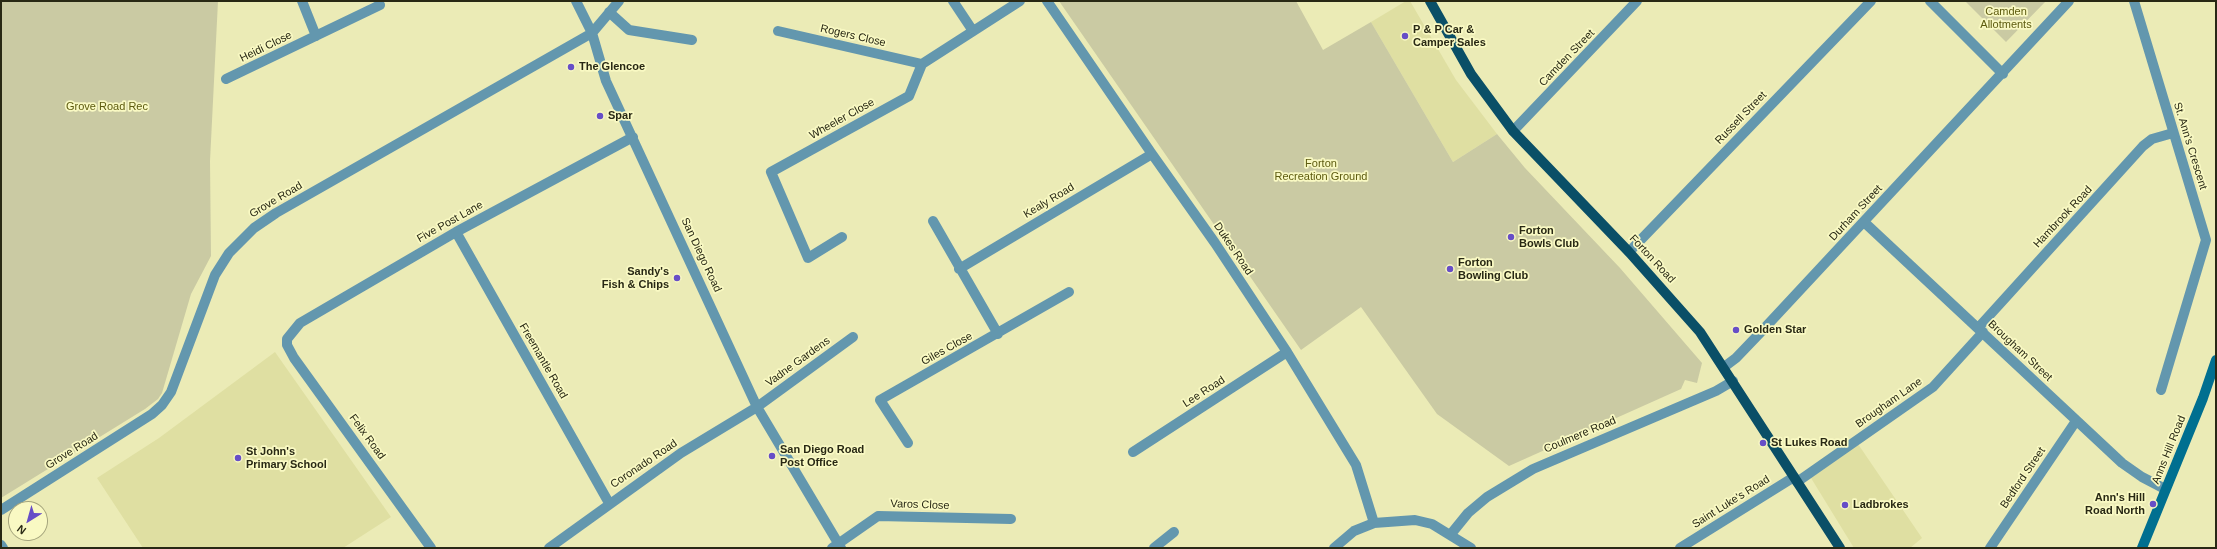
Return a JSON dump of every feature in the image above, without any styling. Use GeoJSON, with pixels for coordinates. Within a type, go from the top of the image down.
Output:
{"type":"FeatureCollection","features":[{"type":"Feature","properties":{"kind":"main road","name":"Forton Road"},"geometry":{"type":"LineString","coordinates":[[1430,1],[1471,74],[1513,131],[1686,314],[1724,367],[1840,548]]}},
{"type":"Feature","properties":{"kind":"street"},"geometry":{"type":"LineString","coordinates":[[302,1],[316,36]]}},
{"type":"Feature","properties":{"kind":"street","name":"San Diego Road"},"geometry":{"type":"LineString","coordinates":[[576,1],[592,33],[606,81],[757,407],[820,512],[837,547]]}},
{"type":"Feature","properties":{"kind":"street"},"geometry":{"type":"LineString","coordinates":[[592,33],[618,1]]}},
{"type":"Feature","properties":{"kind":"street"},"geometry":{"type":"LineString","coordinates":[[954,1],[973,31]]}},
{"type":"Feature","properties":{"kind":"street"},"geometry":{"type":"LineString","coordinates":[[922,64],[1020,1]]}},
{"type":"Feature","properties":{"kind":"street","name":"Dukes Road"},"geometry":{"type":"LineString","coordinates":[[1047,1],[1152,154],[1215,242],[1287,352],[1356,465],[1374,523]]}},
{"type":"Feature","properties":{"kind":"street","name":"Camden Street"},"geometry":{"type":"LineString","coordinates":[[1513,131],[1637,1]]}},
{"type":"Feature","properties":{"kind":"street","name":"Russell Street"},"geometry":{"type":"LineString","coordinates":[[1629,252],[1871,1]]}},
{"type":"Feature","properties":{"kind":"street"},"geometry":{"type":"LineString","coordinates":[[1930,1],[2003,74],[2069,1]]}},
{"type":"Feature","properties":{"kind":"street","name":"St. Ann's Crescent"},"geometry":{"type":"LineString","coordinates":[[2134,1],[2206,240],[2162,390]]}},
{"type":"Feature","properties":{"kind":"street","name":"Heidi Close"},"geometry":{"type":"LineString","coordinates":[[226,79],[380,5]]}},
{"type":"Feature","properties":{"kind":"street"},"geometry":{"type":"LineString","coordinates":[[609,12],[629,30],[692,40]]}},
{"type":"Feature","properties":{"kind":"street","name":"Rogers Close"},"geometry":{"type":"LineString","coordinates":[[778,31],[922,64]]}},
{"type":"Feature","properties":{"kind":"street","name":"Grove Road"},"geometry":{"type":"LineString","coordinates":[[1,510],[152,414],[162,404],[171,392],[215,275],[229,253],[254,228],[276,213],[592,33]]}},
{"type":"Feature","properties":{"kind":"street","name":"Wheeler Close"},"geometry":{"type":"LineString","coordinates":[[842,237],[808,258],[771,172],[909,96],[922,64]]}},
{"type":"Feature","properties":{"kind":"street","name":"Durham Street"},"geometry":{"type":"LineString","coordinates":[[1724,367],[1736,358],[1759,334],[2003,74]]}},
{"type":"Feature","properties":{"kind":"street","name":"Hambrook Road"},"geometry":{"type":"LineString","coordinates":[[1980,330],[2143,146],[2152,139],[2173,133]]}},
{"type":"Feature","properties":{"kind":"street","name":"Five Post Lane"},"geometry":{"type":"LineString","coordinates":[[287,339],[300,323],[456,232],[633,137]]}},
{"type":"Feature","properties":{"kind":"street","name":"Kealy Road"},"geometry":{"type":"LineString","coordinates":[[959,268],[1152,154]]}},
{"type":"Feature","properties":{"kind":"street"},"geometry":{"type":"LineString","coordinates":[[933,221],[998,334]]}},
{"type":"Feature","properties":{"kind":"street","name":"Brougham Street"},"geometry":{"type":"LineString","coordinates":[[1864,222],[2122,463],[2142,477],[2165,489]]}},
{"type":"Feature","properties":{"kind":"street","name":"Freemantle Road"},"geometry":{"type":"LineString","coordinates":[[456,232],[609,503]]}},
{"type":"Feature","properties":{"kind":"street","name":"Giles Close"},"geometry":{"type":"LineString","coordinates":[[908,443],[880,400],[998,334],[1069,292]]}},
{"type":"Feature","properties":{"kind":"street","name":"Brougham Lane"},"geometry":{"type":"LineString","coordinates":[[1796,479],[1933,387],[1980,330]]}},
{"type":"Feature","properties":{"kind":"street","name":"Vadne Gardens"},"geometry":{"type":"LineString","coordinates":[[757,407],[853,337]]}},
{"type":"Feature","properties":{"kind":"street","name":"Felix Road"},"geometry":{"type":"LineString","coordinates":[[287,339],[287,345],[294,358],[431,548]]}},
{"type":"Feature","properties":{"kind":"street","name":"Lee Road"},"geometry":{"type":"LineString","coordinates":[[1133,452],[1287,352]]}},
{"type":"Feature","properties":{"kind":"street","name":"Anns Hill Road"},"geometry":{"type":"LineString","coordinates":[[2142,548],[2203,398],[2216,360]]}},
{"type":"Feature","properties":{"kind":"street","name":"Coulmere Road"},"geometry":{"type":"LineString","coordinates":[[1451,534],[1468,513],[1487,497],[1533,468],[1716,391],[1733,381]]}},
{"type":"Feature","properties":{"kind":"street","name":"Coronado Road"},"geometry":{"type":"LineString","coordinates":[[548,548],[681,453],[757,407]]}},
{"type":"Feature","properties":{"kind":"street","name":"Bedford Street"},"geometry":{"type":"LineString","coordinates":[[1990,548],[2076,421]]}},
{"type":"Feature","properties":{"kind":"street","name":"Saint Luke's Road"},"geometry":{"type":"LineString","coordinates":[[1680,548],[1796,479]]}},
{"type":"Feature","properties":{"kind":"street","name":"Varos Close"},"geometry":{"type":"LineString","coordinates":[[837,547],[878,516],[1011,519]]}},
{"type":"Feature","properties":{"kind":"street"},"geometry":{"type":"LineString","coordinates":[[1334,548],[1354,532],[1374,523],[1415,520],[1432,524],[1451,534],[1471,548]]}},
{"type":"Feature","properties":{"kind":"street"},"geometry":{"type":"LineString","coordinates":[[1154,548],[1174,532]]}},
{"type":"Feature","properties":{"kind":"shaded area"},"geometry":{"type":"Polygon","coordinates":[[[1406,1],[1410,1],[1456,80],[1497,134],[1453,162],[1371,22],[1406,1]]]}},
{"type":"Feature","properties":{"kind":"shaded area","name":"St John's Primary School"},"geometry":{"type":"Polygon","coordinates":[[[275,352],[391,517],[343,548],[143,548],[97,478],[159,438],[275,352]]]}},
{"type":"Feature","properties":{"kind":"shaded area"},"geometry":{"type":"Polygon","coordinates":[[[1858,444],[1922,538],[1910,548],[1854,548],[1811,478],[1858,444]]]}},
{"type":"Feature","properties":{"kind":"green space","name":"Grove Road Rec"},"geometry":{"type":"Polygon","coordinates":[[[1,1],[218,1],[210,161],[211,256],[191,294],[162,393],[158,399],[145,409],[1,498],[1,1]]]}},
{"type":"Feature","properties":{"kind":"green space","name":"Forton Recreation Ground"},"geometry":{"type":"Polygon","coordinates":[[[1059,1],[1296,1],[1323,50],[1371,22],[1453,162],[1497,134],[1525,168],[1620,268],[1702,363],[1697,383],[1685,380],[1681,389],[1509,466],[1437,414],[1361,307],[1301,350],[1059,1]]]}},
{"type":"Feature","properties":{"kind":"green space","name":"Camden Allotments"},"geometry":{"type":"Polygon","coordinates":[[[1965,1],[2046,1],[2006,42],[1965,1]]]}},
{"type":"Feature","properties":{"kind":"place","name":"P & P Car & Camper Sales"},"geometry":{"type":"Point","coordinates":[1405,36]}},
{"type":"Feature","properties":{"kind":"place","name":"The Glencoe"},"geometry":{"type":"Point","coordinates":[571,67]}},
{"type":"Feature","properties":{"kind":"place","name":"Spar"},"geometry":{"type":"Point","coordinates":[600,116]}},
{"type":"Feature","properties":{"kind":"place","name":"Forton Bowls Club"},"geometry":{"type":"Point","coordinates":[1511,237]}},
{"type":"Feature","properties":{"kind":"place","name":"Forton Bowling Club"},"geometry":{"type":"Point","coordinates":[1450,269]}},
{"type":"Feature","properties":{"kind":"place","name":"Sandy's Fish & Chips"},"geometry":{"type":"Point","coordinates":[677,278]}},
{"type":"Feature","properties":{"kind":"place","name":"Golden Star"},"geometry":{"type":"Point","coordinates":[1736,330]}},
{"type":"Feature","properties":{"kind":"place","name":"St Lukes Road"},"geometry":{"type":"Point","coordinates":[1763,443]}},
{"type":"Feature","properties":{"kind":"place","name":"San Diego Road Post Office"},"geometry":{"type":"Point","coordinates":[772,456]}},
{"type":"Feature","properties":{"kind":"place","name":"St John's Primary School"},"geometry":{"type":"Point","coordinates":[238,458]}},
{"type":"Feature","properties":{"kind":"place","name":"Ann's Hill Road North"},"geometry":{"type":"Point","coordinates":[2153,504]}},
{"type":"Feature","properties":{"kind":"place","name":"Ladbrokes"},"geometry":{"type":"Point","coordinates":[1845,505]}}]}
